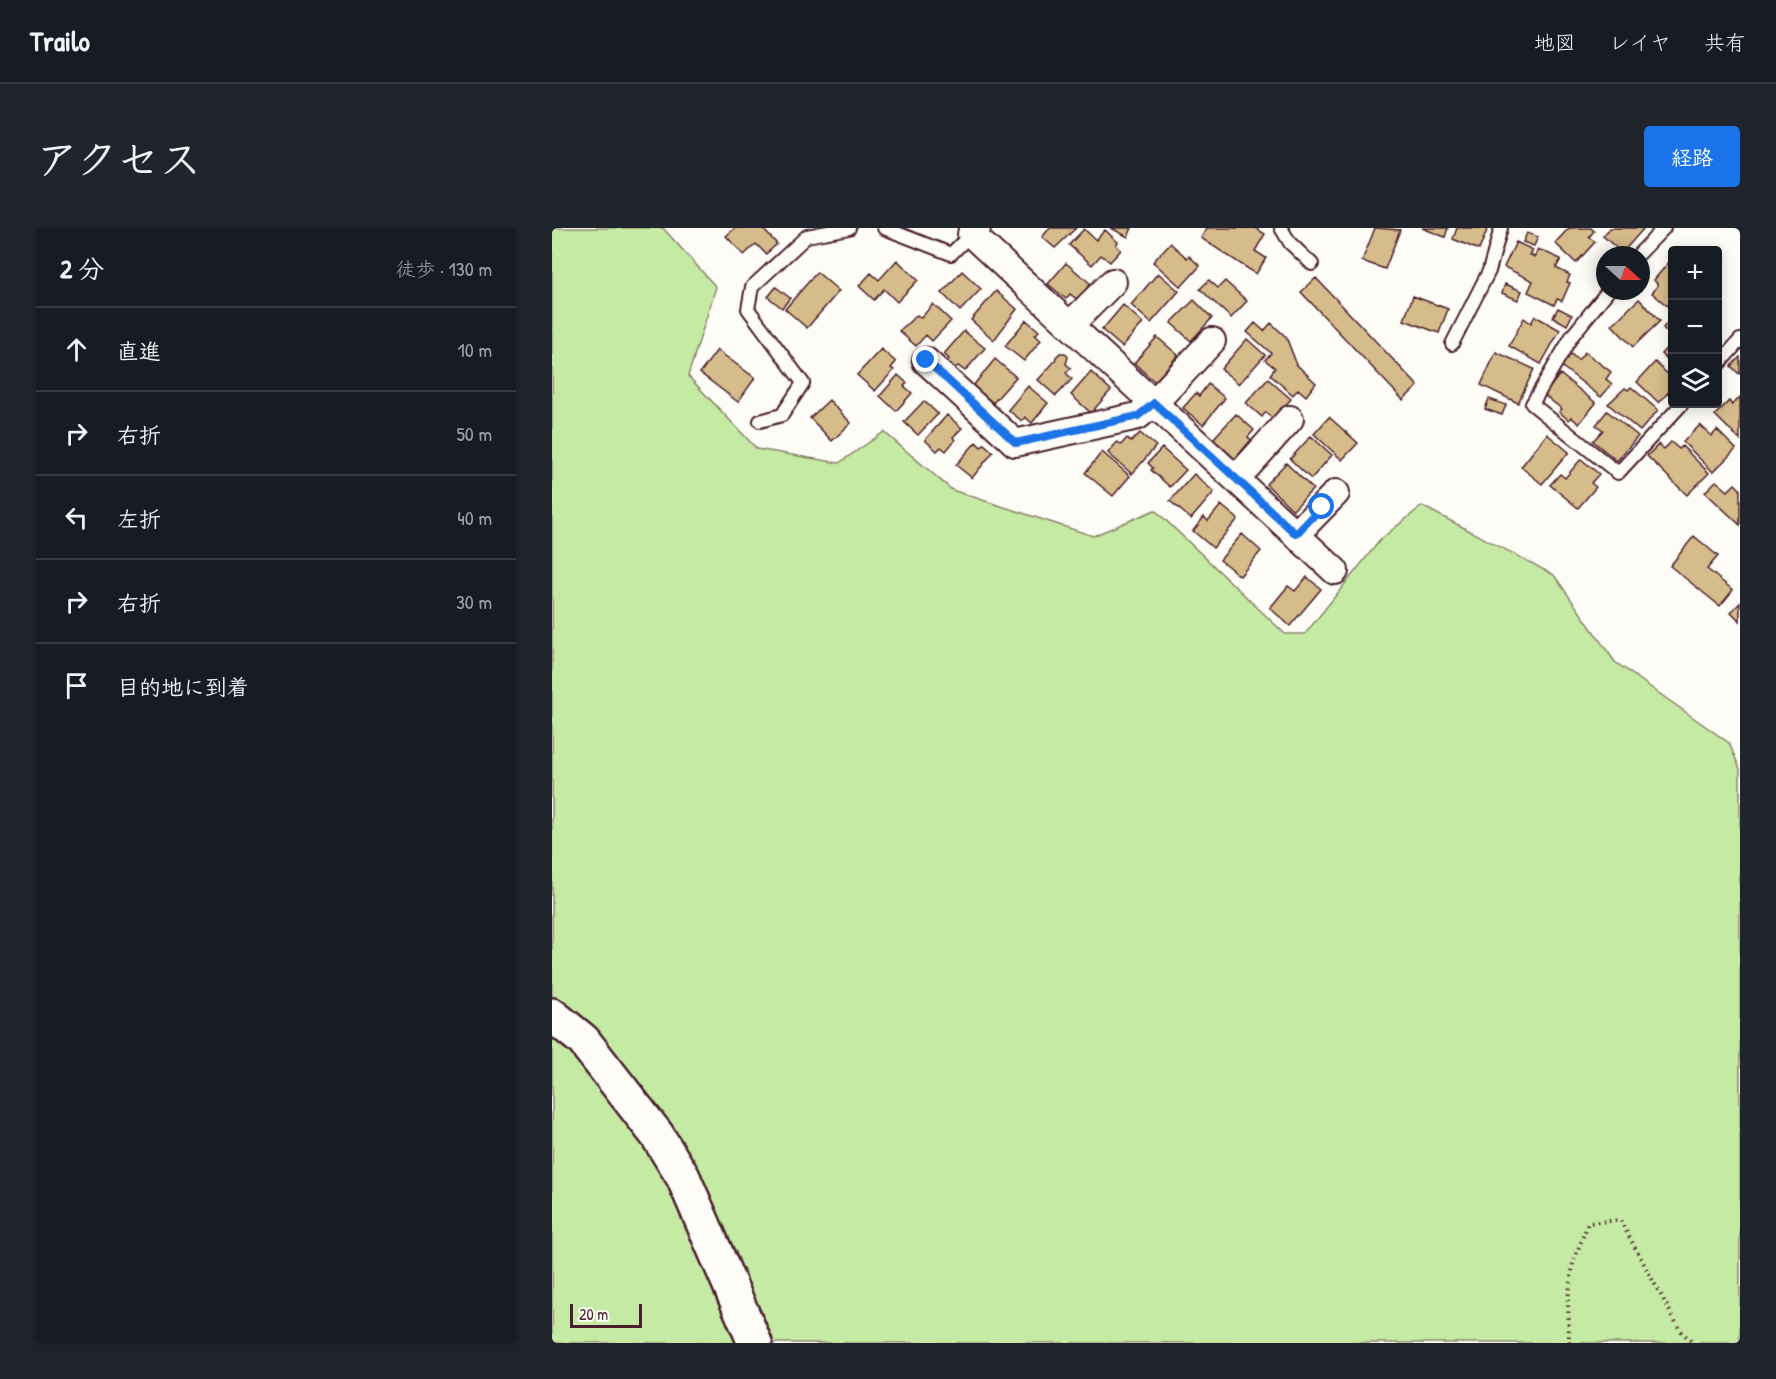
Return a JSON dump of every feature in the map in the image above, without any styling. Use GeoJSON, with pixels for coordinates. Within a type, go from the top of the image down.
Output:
{"type":"FeatureCollection","features":[{"type":"Feature","properties":{"kind":"main road"},"geometry":{"type":"LineString","coordinates":[[552,1015],[583,1040],[657,1135],[673,1160],[683,1177],[755,1343]]}},
{"type":"Feature","properties":{"kind":"street"},"geometry":{"type":"LineString","coordinates":[[974,231],[1070,325],[1335,571]]}},
{"type":"Feature","properties":{"kind":"street"},"geometry":{"type":"LineString","coordinates":[[1070,325],[1113,282]]}},
{"type":"Feature","properties":{"kind":"street"},"geometry":{"type":"LineString","coordinates":[[926,360],[1016,443],[1138,416],[1154,403],[1212,341]]}},
{"type":"Feature","properties":{"kind":"street"},"geometry":{"type":"LineString","coordinates":[[1236,479],[1290,419]]}},
{"type":"Feature","properties":{"kind":"street"},"geometry":{"type":"LineString","coordinates":[[1296,534],[1336,493]]}},
{"type":"Feature","properties":{"kind":"lane"},"geometry":{"type":"LineString","coordinates":[[760,421],[782,415],[803,383],[748,309],[752,287],[807,236],[849,228]]}},
{"type":"Feature","properties":{"kind":"lane"},"geometry":{"type":"LineString","coordinates":[[884,228],[951,254],[974,231]]}},
{"type":"Feature","properties":{"kind":"lane"},"geometry":{"type":"LineString","coordinates":[[1281,228],[1290,243],[1312,264]]}},
{"type":"Feature","properties":{"kind":"lane"},"geometry":{"type":"LineString","coordinates":[[1452,344],[1489,271],[1501,228]]}},
{"type":"Feature","properties":{"kind":"lane"},"geometry":{"type":"LineString","coordinates":[[1647,246],[1664,228]]}},
{"type":"Feature","properties":{"kind":"lane"},"geometry":{"type":"LineString","coordinates":[[1601,300],[1572,336],[1532,404],[1618,473],[1678,408]]}},
{"type":"Feature","properties":{"kind":"lane"},"geometry":{"type":"LineString","coordinates":[[1722,360],[1740,340]]}},
{"type":"Feature","properties":{"kind":"path"},"geometry":{"type":"LineString","coordinates":[[1569,1343],[1568,1299],[1572,1263],[1588,1223],[1620,1220],[1680,1330],[1693,1343]]}},
{"type":"Feature","properties":{"kind":"green space"},"geometry":{"type":"Polygon","coordinates":[[[552,228],[663,228],[716,287],[688,376],[757,449],[839,463],[884,432],[952,490],[1093,536],[1155,510],[1285,634],[1305,634],[1381,539],[1422,506],[1554,575],[1615,662],[1729,743],[1740,769],[1740,1343],[552,1343],[552,228]]]}},
{"type":"Feature","properties":{"kind":"building"},"geometry":{"type":"Polygon","coordinates":[[[735,228],[762,228],[777,244],[766,254],[756,244],[744,255],[726,236],[735,228]]]}},
{"type":"Feature","properties":{"kind":"building"},"geometry":{"type":"Polygon","coordinates":[[[1050,228],[1076,228],[1055,248],[1042,237],[1050,228]]]}},
{"type":"Feature","properties":{"kind":"building"},"geometry":{"type":"Polygon","coordinates":[[[1111,228],[1132,228],[1128,237],[1111,228]]]}},
{"type":"Feature","properties":{"kind":"building"},"geometry":{"type":"Polygon","coordinates":[[[1207,228],[1255,228],[1265,234],[1255,251],[1266,258],[1256,274],[1201,238],[1207,228]]]}},
{"type":"Feature","properties":{"kind":"building"},"geometry":{"type":"Polygon","coordinates":[[[1375,228],[1400,230],[1385,269],[1362,261],[1375,228]]]}},
{"type":"Feature","properties":{"kind":"building"},"geometry":{"type":"Polygon","coordinates":[[[1422,228],[1448,228],[1445,237],[1422,228]]]}},
{"type":"Feature","properties":{"kind":"building"},"geometry":{"type":"Polygon","coordinates":[[[1457,228],[1488,228],[1479,250],[1453,239],[1457,228]]]}},
{"type":"Feature","properties":{"kind":"building"},"geometry":{"type":"Polygon","coordinates":[[[1569,228],[1591,228],[1594,231],[1589,237],[1595,242],[1576,263],[1555,243],[1569,228]]]}},
{"type":"Feature","properties":{"kind":"building"},"geometry":{"type":"Polygon","coordinates":[[[1610,228],[1644,228],[1628,246],[1614,246],[1603,236],[1610,228]]]}},
{"type":"Feature","properties":{"kind":"building"},"geometry":{"type":"Polygon","coordinates":[[[1084,229],[1096,240],[1105,230],[1118,242],[1116,245],[1121,250],[1110,262],[1101,255],[1092,265],[1069,245],[1084,229]]]}},
{"type":"Feature","properties":{"kind":"building"},"geometry":{"type":"Polygon","coordinates":[[[1527,233],[1538,237],[1534,246],[1523,242],[1527,233]]]}},
{"type":"Feature","properties":{"kind":"building"},"geometry":{"type":"Polygon","coordinates":[[[1516,242],[1533,250],[1530,255],[1535,257],[1538,249],[1561,259],[1556,268],[1570,275],[1567,282],[1570,283],[1562,301],[1557,299],[1554,305],[1528,292],[1533,281],[1504,267],[1516,242]]]}},
{"type":"Feature","properties":{"kind":"building"},"geometry":{"type":"Polygon","coordinates":[[[1170,243],[1200,266],[1181,287],[1153,262],[1170,243]]]}},
{"type":"Feature","properties":{"kind":"building"},"geometry":{"type":"Polygon","coordinates":[[[897,260],[918,280],[897,302],[884,289],[874,300],[859,286],[871,273],[879,280],[897,260]]]}},
{"type":"Feature","properties":{"kind":"building"},"geometry":{"type":"Polygon","coordinates":[[[1066,263],[1091,284],[1078,300],[1070,294],[1066,299],[1048,284],[1066,263]]]}},
{"type":"Feature","properties":{"kind":"building"},"geometry":{"type":"Polygon","coordinates":[[[1668,263],[1668,307],[1652,293],[1658,285],[1654,280],[1668,263]]]}},
{"type":"Feature","properties":{"kind":"building"},"geometry":{"type":"Polygon","coordinates":[[[962,271],[981,289],[960,311],[942,293],[962,271]]]}},
{"type":"Feature","properties":{"kind":"building"},"geometry":{"type":"Polygon","coordinates":[[[817,272],[839,291],[807,328],[785,309],[817,272]]]}},
{"type":"Feature","properties":{"kind":"building"},"geometry":{"type":"Polygon","coordinates":[[[1158,273],[1179,291],[1151,323],[1131,305],[1158,273]]]}},
{"type":"Feature","properties":{"kind":"building"},"geometry":{"type":"Polygon","coordinates":[[[1316,278],[1418,386],[1403,400],[1301,292],[1316,278]]]}},
{"type":"Feature","properties":{"kind":"building"},"geometry":{"type":"Polygon","coordinates":[[[1209,280],[1218,288],[1225,281],[1247,301],[1231,318],[1200,289],[1209,280]]]}},
{"type":"Feature","properties":{"kind":"building"},"geometry":{"type":"Polygon","coordinates":[[[1505,284],[1522,291],[1518,300],[1502,293],[1505,284]]]}},
{"type":"Feature","properties":{"kind":"building"},"geometry":{"type":"Polygon","coordinates":[[[776,287],[790,298],[782,308],[768,297],[776,287]]]}},
{"type":"Feature","properties":{"kind":"building"},"geometry":{"type":"Polygon","coordinates":[[[996,291],[1017,309],[994,340],[971,320],[996,291]]]}},
{"type":"Feature","properties":{"kind":"building"},"geometry":{"type":"Polygon","coordinates":[[[1413,296],[1448,309],[1439,333],[1404,320],[1413,296]]]}},
{"type":"Feature","properties":{"kind":"building"},"geometry":{"type":"Polygon","coordinates":[[[1194,300],[1212,318],[1191,341],[1171,323],[1194,300]]]}},
{"type":"Feature","properties":{"kind":"building"},"geometry":{"type":"Polygon","coordinates":[[[1638,300],[1660,321],[1633,347],[1612,325],[1638,300]]]}},
{"type":"Feature","properties":{"kind":"building"},"geometry":{"type":"Polygon","coordinates":[[[933,304],[951,321],[932,341],[926,335],[916,346],[899,331],[917,315],[921,318],[933,304]]]}},
{"type":"Feature","properties":{"kind":"building"},"geometry":{"type":"Polygon","coordinates":[[[1123,305],[1143,323],[1122,347],[1102,330],[1123,305]]]}},
{"type":"Feature","properties":{"kind":"building"},"geometry":{"type":"Polygon","coordinates":[[[1558,308],[1572,315],[1567,325],[1553,317],[1558,308]]]}},
{"type":"Feature","properties":{"kind":"building"},"geometry":{"type":"Polygon","coordinates":[[[1535,316],[1560,330],[1541,364],[1509,346],[1524,318],[1531,323],[1535,316]]]}},
{"type":"Feature","properties":{"kind":"building"},"geometry":{"type":"Polygon","coordinates":[[[1026,320],[1039,331],[1035,335],[1041,340],[1024,361],[1005,346],[1026,320]]]}},
{"type":"Feature","properties":{"kind":"building"},"geometry":{"type":"Polygon","coordinates":[[[1668,322],[1668,333],[1663,328],[1668,322]]]}},
{"type":"Feature","properties":{"kind":"building"},"geometry":{"type":"Polygon","coordinates":[[[1255,323],[1264,331],[1271,323],[1286,337],[1297,365],[1316,383],[1306,396],[1298,389],[1293,395],[1270,375],[1275,368],[1265,360],[1271,353],[1247,332],[1255,323]]]}},
{"type":"Feature","properties":{"kind":"building"},"geometry":{"type":"Polygon","coordinates":[[[964,331],[985,348],[965,371],[958,366],[955,368],[947,361],[949,359],[944,354],[964,331]]]}},
{"type":"Feature","properties":{"kind":"building"},"geometry":{"type":"Polygon","coordinates":[[[1157,337],[1178,355],[1155,382],[1134,363],[1157,337]]]}},
{"type":"Feature","properties":{"kind":"building"},"geometry":{"type":"Polygon","coordinates":[[[1247,339],[1265,355],[1239,384],[1221,369],[1247,339]]]}},
{"type":"Feature","properties":{"kind":"building"},"geometry":{"type":"Polygon","coordinates":[[[1668,346],[1668,361],[1661,354],[1668,346]]]}},
{"type":"Feature","properties":{"kind":"building"},"geometry":{"type":"Polygon","coordinates":[[[881,349],[896,362],[891,368],[894,370],[875,391],[857,375],[881,349]]]}},
{"type":"Feature","properties":{"kind":"building"},"geometry":{"type":"Polygon","coordinates":[[[717,350],[755,378],[738,402],[700,373],[717,350]]]}},
{"type":"Feature","properties":{"kind":"building"},"geometry":{"type":"Polygon","coordinates":[[[1496,352],[1534,369],[1518,403],[1481,385],[1496,352]]]}},
{"type":"Feature","properties":{"kind":"building"},"geometry":{"type":"Polygon","coordinates":[[[1585,352],[1611,372],[1606,379],[1612,384],[1601,397],[1561,366],[1571,354],[1578,360],[1585,352]]]}},
{"type":"Feature","properties":{"kind":"building"},"geometry":{"type":"Polygon","coordinates":[[[1060,353],[1065,353],[1068,357],[1066,364],[1071,368],[1066,373],[1072,379],[1056,396],[1038,380],[1060,353]]]}},
{"type":"Feature","properties":{"kind":"building"},"geometry":{"type":"Polygon","coordinates":[[[1740,357],[1740,373],[1739,374],[1731,366],[1740,357]]]}},
{"type":"Feature","properties":{"kind":"building"},"geometry":{"type":"Polygon","coordinates":[[[995,359],[1016,377],[993,403],[973,386],[995,359]]]}},
{"type":"Feature","properties":{"kind":"building"},"geometry":{"type":"Polygon","coordinates":[[[1655,362],[1668,374],[1668,393],[1659,403],[1637,382],[1655,362]]]}},
{"type":"Feature","properties":{"kind":"building"},"geometry":{"type":"Polygon","coordinates":[[[1091,372],[1111,390],[1091,413],[1071,395],[1091,372]]]}},
{"type":"Feature","properties":{"kind":"building"},"geometry":{"type":"Polygon","coordinates":[[[1560,374],[1596,403],[1579,424],[1571,417],[1569,420],[1559,412],[1562,409],[1544,395],[1560,374]]]}},
{"type":"Feature","properties":{"kind":"building"},"geometry":{"type":"Polygon","coordinates":[[[898,375],[907,383],[904,386],[912,393],[896,411],[880,396],[898,375]]]}},
{"type":"Feature","properties":{"kind":"building"},"geometry":{"type":"Polygon","coordinates":[[[1268,379],[1291,399],[1273,419],[1266,412],[1262,417],[1246,403],[1268,379]]]}},
{"type":"Feature","properties":{"kind":"building"},"geometry":{"type":"Polygon","coordinates":[[[1208,384],[1225,398],[1203,425],[1183,408],[1196,393],[1199,396],[1208,384]]]}},
{"type":"Feature","properties":{"kind":"building"},"geometry":{"type":"Polygon","coordinates":[[[1028,386],[1048,403],[1032,423],[1025,417],[1022,421],[1008,410],[1028,386]]]}},
{"type":"Feature","properties":{"kind":"building"},"geometry":{"type":"Polygon","coordinates":[[[1631,387],[1658,410],[1640,431],[1608,404],[1625,388],[1628,390],[1631,387]]]}},
{"type":"Feature","properties":{"kind":"building"},"geometry":{"type":"Polygon","coordinates":[[[1740,397],[1740,440],[1715,415],[1729,401],[1732,405],[1740,397]]]}},
{"type":"Feature","properties":{"kind":"building"},"geometry":{"type":"Polygon","coordinates":[[[1489,399],[1506,405],[1502,415],[1485,409],[1489,399]]]}},
{"type":"Feature","properties":{"kind":"building"},"geometry":{"type":"Polygon","coordinates":[[[829,400],[851,423],[832,441],[810,418],[829,400]]]}},
{"type":"Feature","properties":{"kind":"building"},"geometry":{"type":"Polygon","coordinates":[[[924,401],[938,414],[918,435],[904,422],[924,401]]]}},
{"type":"Feature","properties":{"kind":"building"},"geometry":{"type":"Polygon","coordinates":[[[1607,411],[1638,436],[1617,461],[1593,441],[1603,430],[1596,425],[1607,411]]]}},
{"type":"Feature","properties":{"kind":"building"},"geometry":{"type":"Polygon","coordinates":[[[1236,414],[1254,430],[1248,437],[1251,440],[1235,459],[1213,439],[1236,414]]]}},
{"type":"Feature","properties":{"kind":"building"},"geometry":{"type":"Polygon","coordinates":[[[947,415],[962,428],[953,437],[955,440],[946,451],[941,447],[937,451],[925,440],[947,415]]]}},
{"type":"Feature","properties":{"kind":"building"},"geometry":{"type":"Polygon","coordinates":[[[1329,417],[1358,443],[1342,460],[1314,434],[1329,417]]]}},
{"type":"Feature","properties":{"kind":"building"},"geometry":{"type":"Polygon","coordinates":[[[1700,425],[1712,436],[1717,430],[1736,449],[1713,472],[1683,442],[1700,425]]]}},
{"type":"Feature","properties":{"kind":"building"},"geometry":{"type":"Polygon","coordinates":[[[1140,433],[1156,446],[1132,474],[1108,453],[1117,442],[1121,445],[1127,438],[1131,442],[1140,433]]]}},
{"type":"Feature","properties":{"kind":"building"},"geometry":{"type":"Polygon","coordinates":[[[1547,434],[1569,452],[1542,484],[1521,467],[1547,434]]]}},
{"type":"Feature","properties":{"kind":"building"},"geometry":{"type":"Polygon","coordinates":[[[1311,436],[1332,455],[1311,479],[1290,459],[1311,436]]]}},
{"type":"Feature","properties":{"kind":"building"},"geometry":{"type":"Polygon","coordinates":[[[976,442],[981,447],[984,444],[993,452],[972,478],[956,465],[976,442]]]}},
{"type":"Feature","properties":{"kind":"building"},"geometry":{"type":"Polygon","coordinates":[[[1671,442],[1679,449],[1682,446],[1709,473],[1687,495],[1647,456],[1659,444],[1664,449],[1671,442]]]}},
{"type":"Feature","properties":{"kind":"building"},"geometry":{"type":"Polygon","coordinates":[[[1162,448],[1186,470],[1170,487],[1151,470],[1153,468],[1148,463],[1162,448]]]}},
{"type":"Feature","properties":{"kind":"building"},"geometry":{"type":"Polygon","coordinates":[[[1102,452],[1130,476],[1113,496],[1085,473],[1102,452]]]}},
{"type":"Feature","properties":{"kind":"building"},"geometry":{"type":"Polygon","coordinates":[[[1581,459],[1599,474],[1591,483],[1596,487],[1578,508],[1550,485],[1560,474],[1565,478],[1581,459]]]}},
{"type":"Feature","properties":{"kind":"building"},"geometry":{"type":"Polygon","coordinates":[[[1286,463],[1313,489],[1293,510],[1266,484],[1286,463]]]}},
{"type":"Feature","properties":{"kind":"building"},"geometry":{"type":"Polygon","coordinates":[[[1194,474],[1214,492],[1191,519],[1170,501],[1194,474]]]}},
{"type":"Feature","properties":{"kind":"building"},"geometry":{"type":"Polygon","coordinates":[[[1716,481],[1728,491],[1735,484],[1740,489],[1740,525],[1705,492],[1716,481]]]}},
{"type":"Feature","properties":{"kind":"building"},"geometry":{"type":"Polygon","coordinates":[[[1221,505],[1238,519],[1213,548],[1193,531],[1204,517],[1208,521],[1221,505]]]}},
{"type":"Feature","properties":{"kind":"building"},"geometry":{"type":"Polygon","coordinates":[[[1242,534],[1261,551],[1240,576],[1220,560],[1242,534]]]}},
{"type":"Feature","properties":{"kind":"building"},"geometry":{"type":"Polygon","coordinates":[[[1694,536],[1718,556],[1707,569],[1733,590],[1720,606],[1670,566],[1694,536]]]}},
{"type":"Feature","properties":{"kind":"building"},"geometry":{"type":"Polygon","coordinates":[[[1307,577],[1321,589],[1290,626],[1270,608],[1288,586],[1295,591],[1307,577]]]}},
{"type":"Feature","properties":{"kind":"building"},"geometry":{"type":"Polygon","coordinates":[[[1740,603],[1740,621],[1731,612],[1740,603]]]}},
{"type":"Feature","properties":{"kind":"route"},"geometry":{"type":"LineString","coordinates":[[926,360],[1016,443],[1138,416],[1154,403],[1296,534],[1322,507]]}}]}
